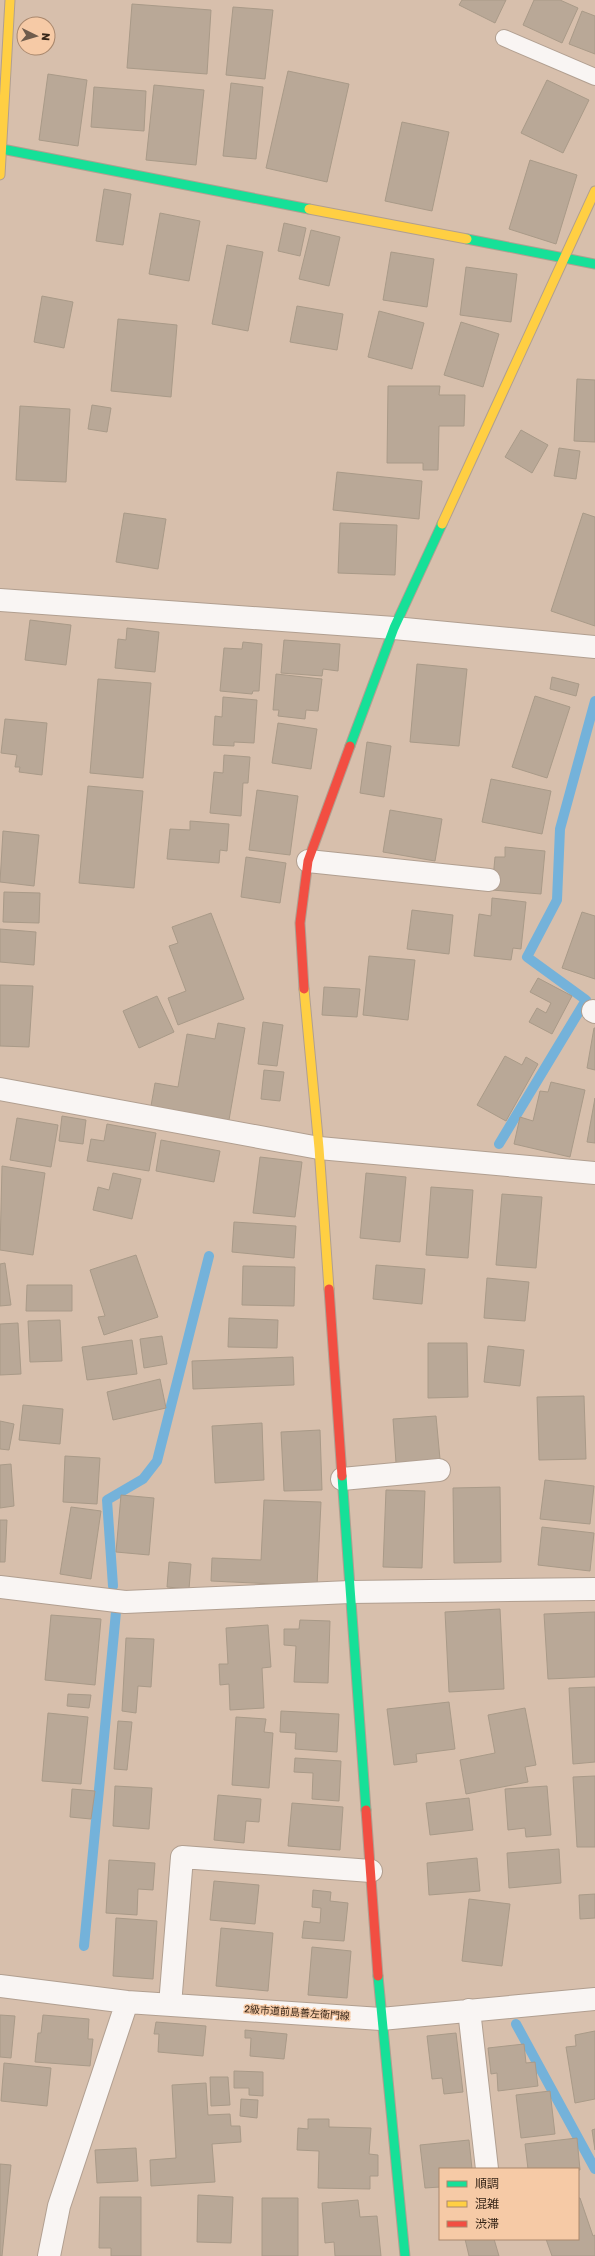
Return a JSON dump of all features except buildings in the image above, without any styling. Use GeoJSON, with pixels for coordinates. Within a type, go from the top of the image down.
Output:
{"type":"FeatureCollection","features":[{"type":"Feature","properties":{"kind":"street"},"geometry":{"type":"LineString","coordinates":[[0,176],[10,0]]}},
{"type":"Feature","properties":{"kind":"street"},"geometry":{"type":"LineString","coordinates":[[2,149],[595,264]]}},
{"type":"Feature","properties":{"kind":"street"},"geometry":{"type":"LineString","coordinates":[[405,2256],[381,2019],[319,1148],[303,984],[300,923],[308,861],[394,628],[595,191]]}},
{"type":"Feature","properties":{"kind":"street"},"geometry":{"type":"LineString","coordinates":[[0,600],[394,628],[595,647]]}},
{"type":"Feature","properties":{"kind":"street"},"geometry":{"type":"LineString","coordinates":[[308,861],[489,880]]}},
{"type":"Feature","properties":{"kind":"street"},"geometry":{"type":"LineString","coordinates":[[0,1089],[319,1148],[595,1173]]}},
{"type":"Feature","properties":{"kind":"street"},"geometry":{"type":"LineString","coordinates":[[342,1479],[439,1470]]}},
{"type":"Feature","properties":{"kind":"street"},"geometry":{"type":"LineString","coordinates":[[0,1587],[125,1602],[350,1592],[595,1589]]}},
{"type":"Feature","properties":{"kind":"street"},"geometry":{"type":"LineString","coordinates":[[170,2005],[182,1857],[370,1871]]}},
{"type":"Feature","properties":{"kind":"street","name":"2級市道前島善左衛門線"},"geometry":{"type":"LineString","coordinates":[[0,1986],[127,2002],[381,2019],[595,1999]]}},
{"type":"Feature","properties":{"kind":"street"},"geometry":{"type":"LineString","coordinates":[[49,2256],[59,2206],[127,2002]]}},
{"type":"Feature","properties":{"kind":"street"},"geometry":{"type":"LineString","coordinates":[[469,2010],[487,2168]]}},
{"type":"Feature","properties":{"kind":"lane"},"geometry":{"type":"LineString","coordinates":[[504,38],[595,77]]}},
{"type":"Feature","properties":{"kind":"waterway"},"geometry":{"type":"LineString","coordinates":[[499,1144],[586,1000],[527,957],[557,900],[560,829],[595,701]]}},
{"type":"Feature","properties":{"kind":"waterway"},"geometry":{"type":"LineString","coordinates":[[113,1586],[107,1500],[143,1479],[157,1461],[209,1256]]}},
{"type":"Feature","properties":{"kind":"waterway"},"geometry":{"type":"LineString","coordinates":[[84,1946],[116,1612]]}},
{"type":"Feature","properties":{"kind":"waterway"},"geometry":{"type":"LineString","coordinates":[[516,2024],[595,2169]]}},
{"type":"Feature","properties":{"kind":"traffic: fast"},"geometry":{"type":"LineString","coordinates":[[2,149],[309,209]]}},
{"type":"Feature","properties":{"kind":"traffic: fast"},"geometry":{"type":"LineString","coordinates":[[467,239],[595,264]]}},
{"type":"Feature","properties":{"kind":"traffic: fast"},"geometry":{"type":"LineString","coordinates":[[350,746],[394,628],[442,524]]}},
{"type":"Feature","properties":{"kind":"traffic: fast"},"geometry":{"type":"LineString","coordinates":[[342,1476],[366,1810]]}},
{"type":"Feature","properties":{"kind":"traffic: fast"},"geometry":{"type":"LineString","coordinates":[[378,1976],[405,2256]]}},
{"type":"Feature","properties":{"kind":"traffic: slow"},"geometry":{"type":"LineString","coordinates":[[0,175],[10,0]]}},
{"type":"Feature","properties":{"kind":"traffic: slow"},"geometry":{"type":"LineString","coordinates":[[442,524],[595,191]]}},
{"type":"Feature","properties":{"kind":"traffic: slow"},"geometry":{"type":"LineString","coordinates":[[309,209],[467,239]]}},
{"type":"Feature","properties":{"kind":"traffic: slow"},"geometry":{"type":"LineString","coordinates":[[304,989],[319,1148],[329,1289]]}},
{"type":"Feature","properties":{"kind":"traffic: jam"},"geometry":{"type":"LineString","coordinates":[[304,989],[300,923],[308,861],[350,746]]}},
{"type":"Feature","properties":{"kind":"traffic: jam"},"geometry":{"type":"LineString","coordinates":[[329,1289],[342,1476]]}},
{"type":"Feature","properties":{"kind":"traffic: jam"},"geometry":{"type":"LineString","coordinates":[[366,1810],[378,1976]]}}]}
